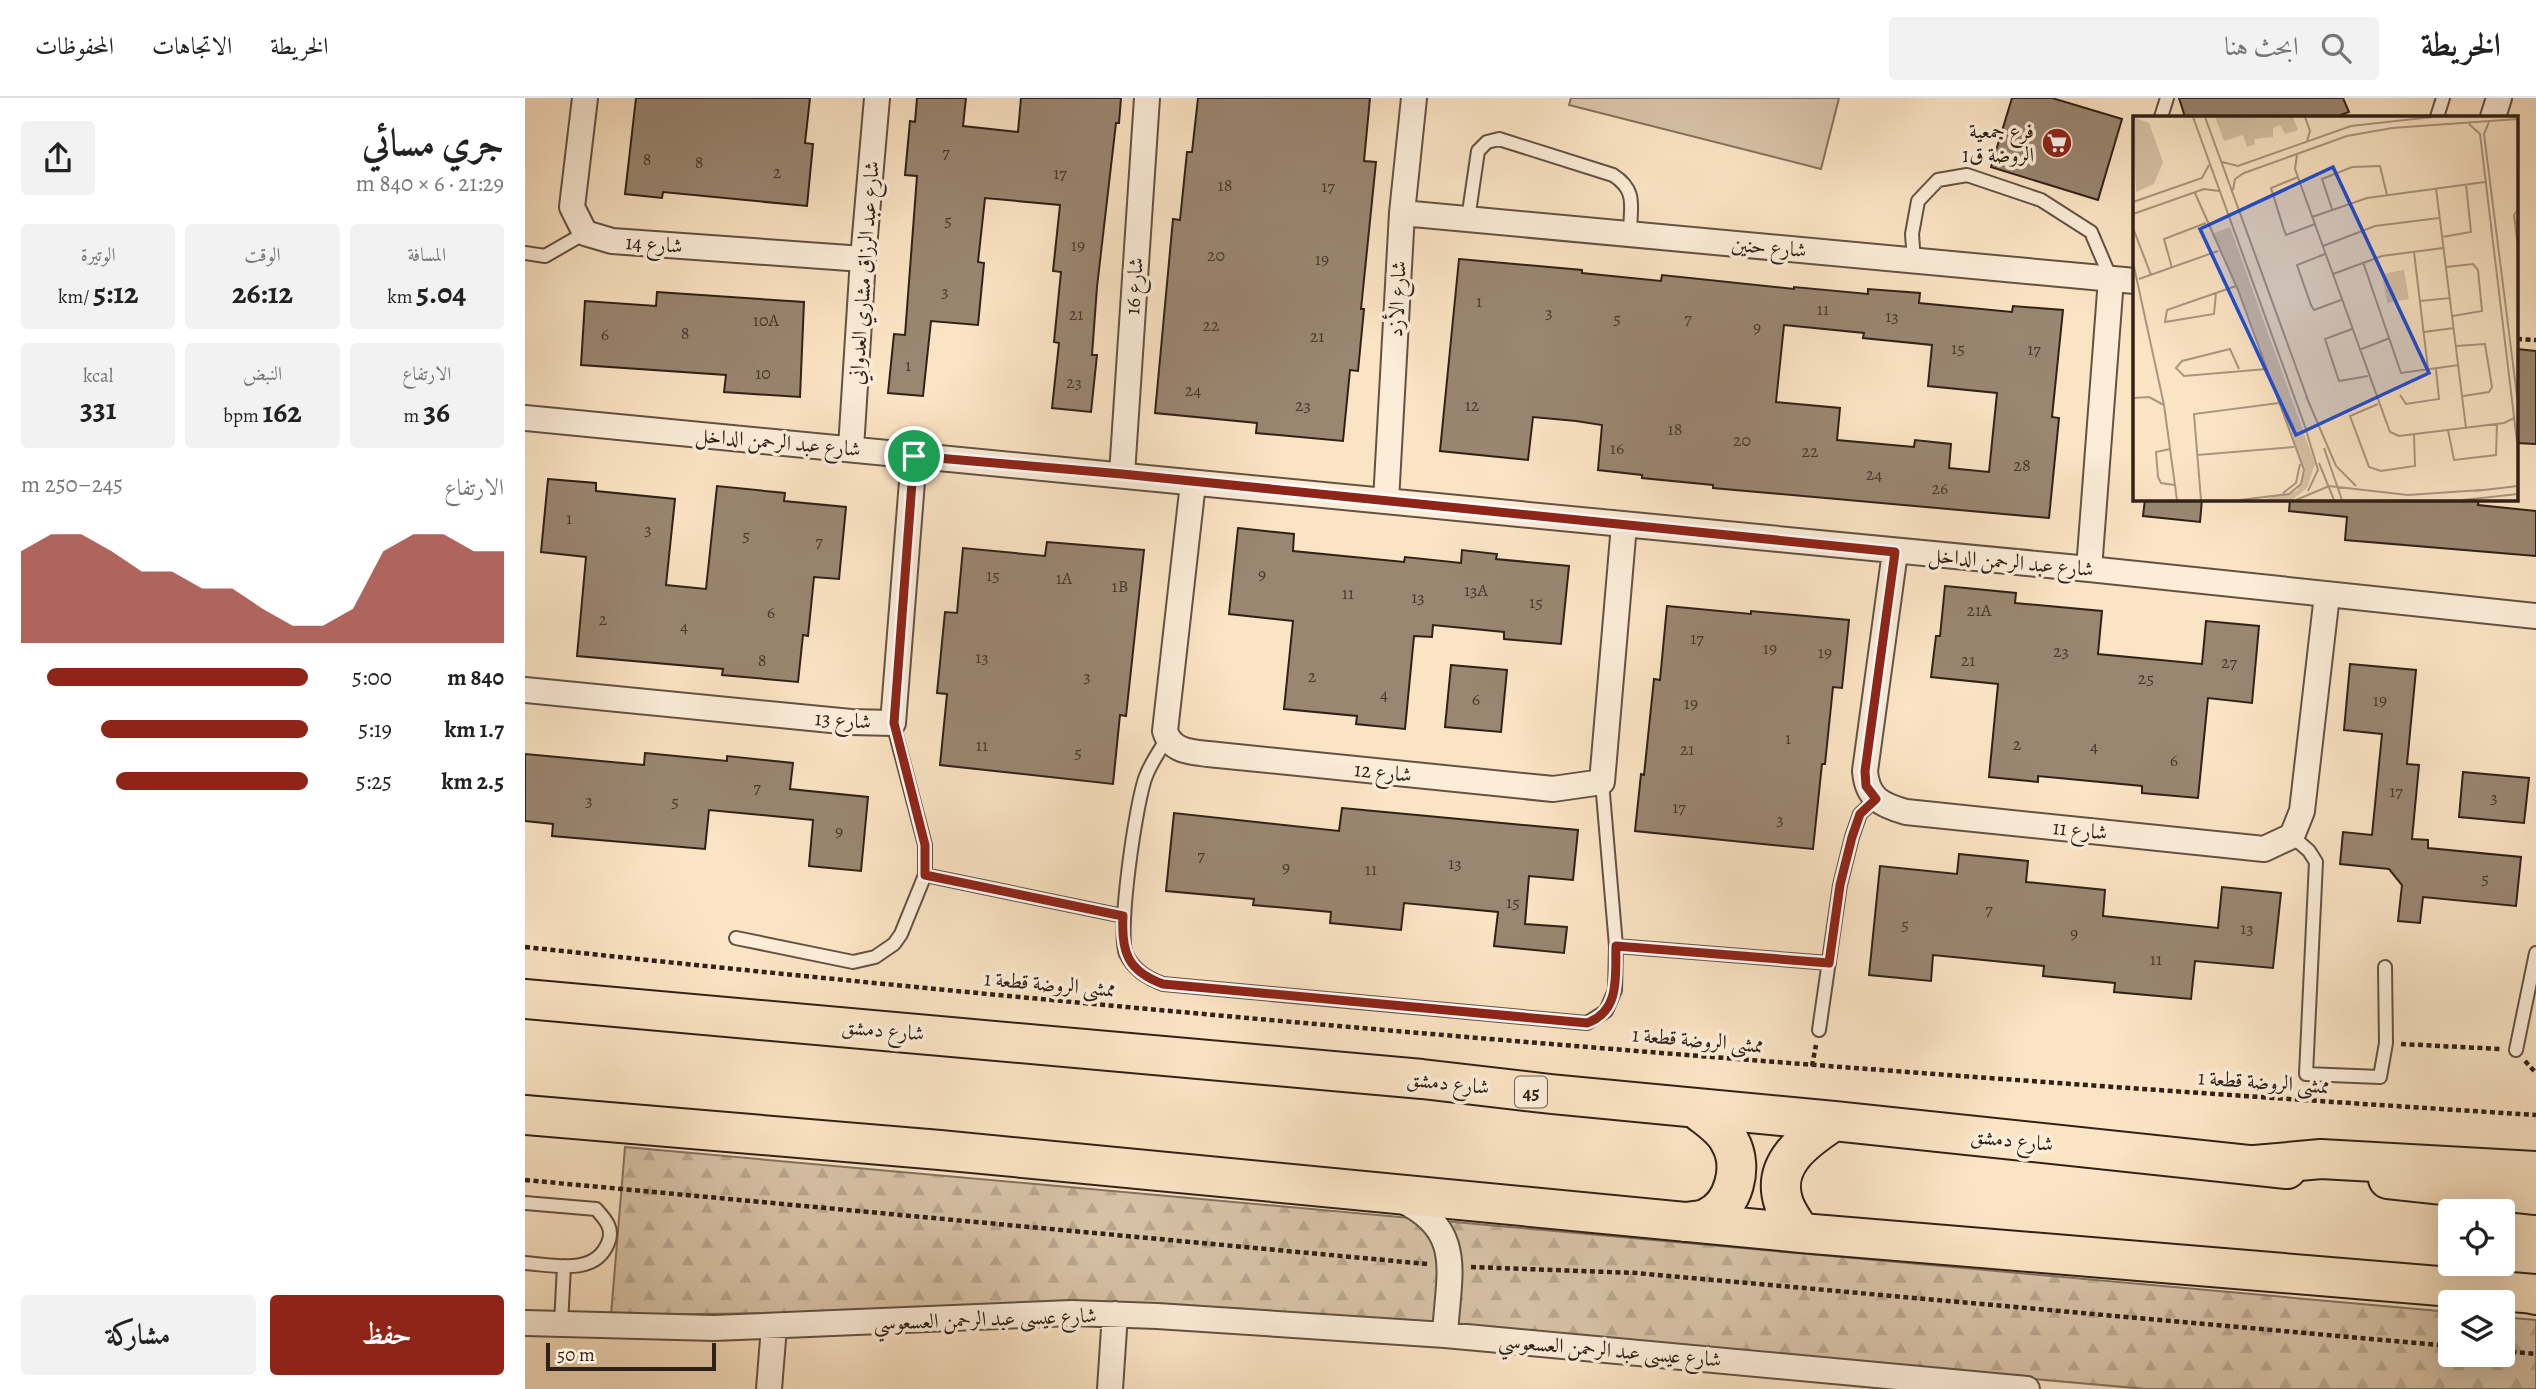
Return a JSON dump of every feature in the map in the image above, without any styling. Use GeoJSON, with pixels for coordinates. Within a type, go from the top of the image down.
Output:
{"type":"FeatureCollection","features":[{"type":"Feature","properties":{"kind":"main road","name":"شارع دمشق"},"geometry":{"type":"LineString","coordinates":[[525,999],[1422,1079],[2536,1195]]}},
{"type":"Feature","properties":{"kind":"main road"},"geometry":{"type":"LineString","coordinates":[[1685,1222],[1706,1219],[1718,1210],[1734,1186],[1737,1172],[1731,1143],[1723,1131],[1695,1108]]}},
{"type":"Feature","properties":{"kind":"main road"},"geometry":{"type":"LineString","coordinates":[[525,1115],[940,1150],[1801,1233],[2535,1294]]}},
{"type":"Feature","properties":{"kind":"main road"},"geometry":{"type":"LineString","coordinates":[[1801,1233],[1788,1214],[1783,1200],[1783,1172],[1797,1147],[1834,1121]]}},
{"type":"Feature","properties":{"kind":"main road"},"geometry":{"type":"LineString","coordinates":[[2255,1165],[2330,1159],[2536,1171]]}},
{"type":"Feature","properties":{"kind":"street"},"geometry":{"type":"LineString","coordinates":[[585,98],[572,207],[585,233]]}},
{"type":"Feature","properties":{"kind":"street","name":"شارع عبد الرزاق مشاري العدواني"},"geometry":{"type":"LineString","coordinates":[[851,448],[877,98]]}},
{"type":"Feature","properties":{"kind":"street","name":"شارع 16"},"geometry":{"type":"LineString","coordinates":[[1122,474],[1147,98]]}},
{"type":"Feature","properties":{"kind":"street","name":"شارع الأزد"},"geometry":{"type":"LineString","coordinates":[[1386,501],[1402,213],[1414,98]]}},
{"type":"Feature","properties":{"kind":"street"},"geometry":{"type":"LineString","coordinates":[[2493,116],[2499,98]]}},
{"type":"Feature","properties":{"kind":"street","name":"شارع حنين"},"geometry":{"type":"LineString","coordinates":[[1402,213],[2129,280]]}},
{"type":"Feature","properties":{"kind":"street","name":"شارع 14"},"geometry":{"type":"LineString","coordinates":[[585,233],[612,241],[863,259]]}},
{"type":"Feature","properties":{"kind":"street"},"geometry":{"type":"LineString","coordinates":[[2089,569],[2129,280]]}},
{"type":"Feature","properties":{"kind":"street","name":"شارع عبد الرحمن الداخل"},"geometry":{"type":"LineString","coordinates":[[525,418],[2089,569],[2536,616]]}},
{"type":"Feature","properties":{"kind":"street","name":"شارع 13"},"geometry":{"type":"LineString","coordinates":[[525,690],[851,722],[894,723],[914,456]]}},
{"type":"Feature","properties":{"kind":"street"},"geometry":{"type":"LineString","coordinates":[[1167,739],[1165,731],[1193,483]]}},
{"type":"Feature","properties":{"kind":"street"},"geometry":{"type":"LineString","coordinates":[[1602,782],[1624,525]]}},
{"type":"Feature","properties":{"kind":"street"},"geometry":{"type":"LineString","coordinates":[[1876,799],[1866,786],[1865,771],[1895,552]]}},
{"type":"Feature","properties":{"kind":"street"},"geometry":{"type":"LineString","coordinates":[[2292,835],[2302,810],[2326,595]]}},
{"type":"Feature","properties":{"kind":"street","name":"شارع 12"},"geometry":{"type":"LineString","coordinates":[[1167,739],[1186,751],[1553,789],[1602,782]]}},
{"type":"Feature","properties":{"kind":"street","name":"شارع 11"},"geometry":{"type":"LineString","coordinates":[[1876,799],[1888,807],[1906,811],[2264,849],[2292,835]]}},
{"type":"Feature","properties":{"kind":"street"},"geometry":{"type":"LineString","coordinates":[[1370,1190],[1411,1204],[1437,1225],[1447,1242],[1449,1266],[1445,1335]]}},
{"type":"Feature","properties":{"kind":"street","name":"شارع عيسى عبد الرحمن العسعوسي"},"geometry":{"type":"LineString","coordinates":[[525,1323],[774,1327],[1048,1314],[1115,1314],[1445,1335],[1799,1368],[1896,1384],[2027,1389]]}},
{"type":"Feature","properties":{"kind":"street"},"geometry":{"type":"LineString","coordinates":[[1110,1389],[1115,1314]]}},
{"type":"Feature","properties":{"kind":"street"},"geometry":{"type":"LineString","coordinates":[[769,1389],[774,1327]]}},
{"type":"Feature","properties":{"kind":"street"},"geometry":{"type":"LineString","coordinates":[[1799,1368],[1818,1379],[1828,1389]]}},
{"type":"Feature","properties":{"kind":"lane"},"geometry":{"type":"LineString","coordinates":[[2161,116],[2167,98]]}},
{"type":"Feature","properties":{"kind":"lane"},"geometry":{"type":"LineString","coordinates":[[2437,116],[2443,98]]}},
{"type":"Feature","properties":{"kind":"lane"},"geometry":{"type":"LineString","coordinates":[[1468,219],[1478,151],[1487,142],[1499,139],[1613,175],[1625,183],[1631,192],[1630,234]]}},
{"type":"Feature","properties":{"kind":"lane"},"geometry":{"type":"LineString","coordinates":[[1914,261],[1912,234],[1918,201],[1938,180],[1967,175],[2041,200],[2091,232],[2129,280]]}},
{"type":"Feature","properties":{"kind":"lane"},"geometry":{"type":"LineString","coordinates":[[525,253],[545,256],[585,233]]}},
{"type":"Feature","properties":{"kind":"lane"},"geometry":{"type":"LineString","coordinates":[[736,938],[853,961],[875,957],[894,944],[901,934],[925,875],[925,845],[894,723]]}},
{"type":"Feature","properties":{"kind":"lane"},"geometry":{"type":"LineString","coordinates":[[1167,739],[1145,778],[1140,799],[1123,916],[1122,941],[1125,953],[1141,973],[1163,984],[1587,1023],[1601,1016],[1613,998],[1616,946],[1602,782]]}},
{"type":"Feature","properties":{"kind":"lane"},"geometry":{"type":"LineString","coordinates":[[1819,1030],[1840,885],[1860,814],[1876,799]]}},
{"type":"Feature","properties":{"kind":"lane"},"geometry":{"type":"LineString","coordinates":[[2292,835],[2316,862],[2306,1074],[2380,1077],[2386,1043],[2385,967]]}},
{"type":"Feature","properties":{"kind":"lane"},"geometry":{"type":"LineString","coordinates":[[925,875],[1123,916]]}},
{"type":"Feature","properties":{"kind":"lane"},"geometry":{"type":"LineString","coordinates":[[1616,946],[1829,963]]}},
{"type":"Feature","properties":{"kind":"lane"},"geometry":{"type":"LineString","coordinates":[[2516,1050],[2536,953]]}},
{"type":"Feature","properties":{"kind":"lane"},"geometry":{"type":"LineString","coordinates":[[525,1203],[596,1209],[607,1222],[611,1235],[603,1255],[588,1265],[525,1263]]}},
{"type":"Feature","properties":{"kind":"lane"},"geometry":{"type":"LineString","coordinates":[[561,1324],[564,1266]]}},
{"type":"Feature","properties":{"kind":"path","name":"ممشى الروضة قطعة 1"},"geometry":{"type":"LineString","coordinates":[[525,947],[872,984],[1798,1065],[2536,1115]]}},
{"type":"Feature","properties":{"kind":"path"},"geometry":{"type":"LineString","coordinates":[[2386,1043],[2516,1050]]}},
{"type":"Feature","properties":{"kind":"path"},"geometry":{"type":"LineString","coordinates":[[525,1180],[1449,1266],[1636,1273],[2438,1345]]}},
{"type":"Feature","properties":{"kind":"path"},"geometry":{"type":"LineString","coordinates":[[2515,1352],[2536,1354]]}},
{"type":"Feature","properties":{"kind":"green space"},"geometry":{"type":"Polygon","coordinates":[[[1571,98],[1839,98],[1821,169],[1569,105],[1571,98]]]}},
{"type":"Feature","properties":{"kind":"green space"},"geometry":{"type":"Polygon","coordinates":[[[625,1147],[2438,1311],[2438,1367],[2515,1367],[2515,1318],[2536,1320],[2536,1389],[2146,1389],[1234,1308],[611,1315],[625,1147]]]}},
{"type":"Feature","properties":{"kind":"building"},"geometry":{"type":"Polygon","coordinates":[[[636,98],[810,98],[805,143],[813,144],[807,206],[663,192],[662,198],[625,194],[636,98]]]}},
{"type":"Feature","properties":{"kind":"building"},"geometry":{"type":"Polygon","coordinates":[[[917,98],[966,98],[963,126],[1018,132],[1021,98],[1121,98],[1097,287],[1092,355],[1097,355],[1091,412],[1052,408],[1059,343],[1054,342],[1061,272],[1053,271],[1060,205],[985,198],[978,262],[984,263],[978,325],[931,321],[923,396],[888,393],[894,334],[905,335],[917,176],[905,175],[910,121],[915,122],[917,98]]]}},
{"type":"Feature","properties":{"kind":"building"},"geometry":{"type":"Polygon","coordinates":[[[1198,98],[1370,98],[1364,161],[1376,162],[1361,309],[1364,309],[1358,371],[1350,370],[1343,441],[1256,433],[1257,423],[1155,413],[1173,219],[1180,220],[1187,152],[1192,152],[1198,98]]]}},
{"type":"Feature","properties":{"kind":"building","name":"فرع جمعية الروضة ق1"},"geometry":{"type":"Polygon","coordinates":[[[2012,98],[2052,98],[2122,119],[2098,200],[1991,167],[2012,98]]]}},
{"type":"Feature","properties":{"kind":"building"},"geometry":{"type":"Polygon","coordinates":[[[2179,98],[2343,98],[2349,112],[2338,116],[2185,116],[2179,98]]]}},
{"type":"Feature","properties":{"kind":"building"},"geometry":{"type":"Polygon","coordinates":[[[1459,259],[1582,270],[1582,273],[1661,281],[1662,275],[1794,289],[1868,294],[1868,289],[1920,293],[1919,303],[2012,312],[2013,306],[2063,310],[2052,417],[2059,418],[2049,518],[1713,488],[1713,485],[1642,478],[1642,475],[1598,470],[1602,425],[1576,421],[1533,417],[1528,460],[1440,451],[1459,259]],[[1784,325],[1776,402],[1840,408],[1837,440],[1914,447],[1915,440],[1951,444],[1949,468],[1989,472],[1997,393],[1928,386],[1932,345],[1863,338],[1864,333],[1784,325]]]}},
{"type":"Feature","properties":{"kind":"building"},"geometry":{"type":"Polygon","coordinates":[[[657,292],[804,302],[800,397],[724,392],[726,375],[581,365],[585,301],[656,306],[657,292]]]}},
{"type":"Feature","properties":{"kind":"building"},"geometry":{"type":"Polygon","coordinates":[[[2519,349],[2536,351],[2536,444],[2519,443],[2519,349]]]}},
{"type":"Feature","properties":{"kind":"building"},"geometry":{"type":"Polygon","coordinates":[[[548,479],[596,483],[596,491],[675,499],[666,585],[706,589],[717,486],[785,493],[784,501],[846,507],[839,579],[814,577],[808,636],[803,635],[798,682],[722,675],[723,669],[577,656],[586,557],[541,552],[548,479]]]}},
{"type":"Feature","properties":{"kind":"building"},"geometry":{"type":"Polygon","coordinates":[[[2145,500],[2202,500],[2200,522],[2143,516],[2145,500]]]}},
{"type":"Feature","properties":{"kind":"building"},"geometry":{"type":"Polygon","coordinates":[[[2290,500],[2479,500],[2478,505],[2536,511],[2536,556],[2345,540],[2347,517],[2289,511],[2290,500]]]}},
{"type":"Feature","properties":{"kind":"building"},"geometry":{"type":"Polygon","coordinates":[[[1238,528],[1294,534],[1293,551],[1404,562],[1405,557],[1461,563],[1462,550],[1497,554],[1496,559],[1569,566],[1561,644],[1504,639],[1504,632],[1433,625],[1432,637],[1414,636],[1405,729],[1356,724],[1357,716],[1284,709],[1293,621],[1229,614],[1238,528]]]}},
{"type":"Feature","properties":{"kind":"building"},"geometry":{"type":"Polygon","coordinates":[[[1047,542],[1144,550],[1126,716],[1120,715],[1113,784],[940,765],[947,694],[937,693],[945,612],[957,613],[963,548],[1045,556],[1047,542]]]}},
{"type":"Feature","properties":{"kind":"building"},"geometry":{"type":"Polygon","coordinates":[[[1945,586],[2016,593],[2015,603],[2102,611],[2098,654],[2202,664],[2206,621],[2259,626],[2252,703],[2208,698],[2198,798],[2142,793],[2142,786],[2038,776],[2038,782],[1989,777],[1998,684],[1931,677],[1936,636],[1940,636],[1945,586]]]}},
{"type":"Feature","properties":{"kind":"building"},"geometry":{"type":"Polygon","coordinates":[[[1667,606],[1849,620],[1842,688],[1833,687],[1813,849],[1635,831],[1654,679],[1660,680],[1667,606]]]}},
{"type":"Feature","properties":{"kind":"building"},"geometry":{"type":"Polygon","coordinates":[[[2350,664],[2416,670],[2407,764],[2419,765],[2412,839],[2428,840],[2428,848],[2521,857],[2516,906],[2423,897],[2420,923],[2398,921],[2402,885],[2389,869],[2340,864],[2343,832],[2372,835],[2382,734],[2344,730],[2350,664]]]}},
{"type":"Feature","properties":{"kind":"building"},"geometry":{"type":"Polygon","coordinates":[[[1451,665],[1507,670],[1501,732],[1445,727],[1451,665]]]}},
{"type":"Feature","properties":{"kind":"building"},"geometry":{"type":"Polygon","coordinates":[[[645,753],[727,761],[727,756],[793,763],[790,789],[868,797],[861,871],[809,866],[813,820],[709,810],[705,849],[552,836],[553,824],[525,821],[525,754],[644,765],[645,753]]]}},
{"type":"Feature","properties":{"kind":"building"},"geometry":{"type":"Polygon","coordinates":[[[2463,772],[2529,778],[2524,823],[2459,817],[2463,772]]]}},
{"type":"Feature","properties":{"kind":"building"},"geometry":{"type":"Polygon","coordinates":[[[1342,808],[1578,830],[1573,880],[1529,876],[1525,924],[1567,927],[1564,953],[1494,946],[1498,912],[1404,903],[1401,930],[1330,923],[1331,912],[1253,905],[1254,899],[1166,891],[1174,813],[1339,831],[1342,808]]]}},
{"type":"Feature","properties":{"kind":"building"},"geometry":{"type":"Polygon","coordinates":[[[1959,854],[2028,861],[2026,882],[2105,890],[2103,916],[2218,928],[2222,887],[2281,893],[2273,968],[2195,961],[2191,999],[2114,992],[2115,983],[2043,976],[2044,966],[1933,955],[1931,981],[1869,975],[1880,866],[1957,874],[1959,854]]]}},
{"type":"Feature","properties":{"kind":"place","name":"فرع جمعية الروضة ق1"},"geometry":{"type":"Point","coordinates":[2057,143]}},
{"type":"Feature","properties":{"kind":"route"},"geometry":{"type":"LineString","coordinates":[[914,456],[1122,474],[1895,552],[1865,771],[1866,786],[1876,799],[1860,814],[1852,837],[1840,885],[1829,963],[1616,946],[1615,990],[1611,1005],[1601,1016],[1587,1023],[1163,984],[1141,973],[1125,953],[1122,941],[1123,916],[925,875],[925,845],[894,723],[914,456]]}}]}
